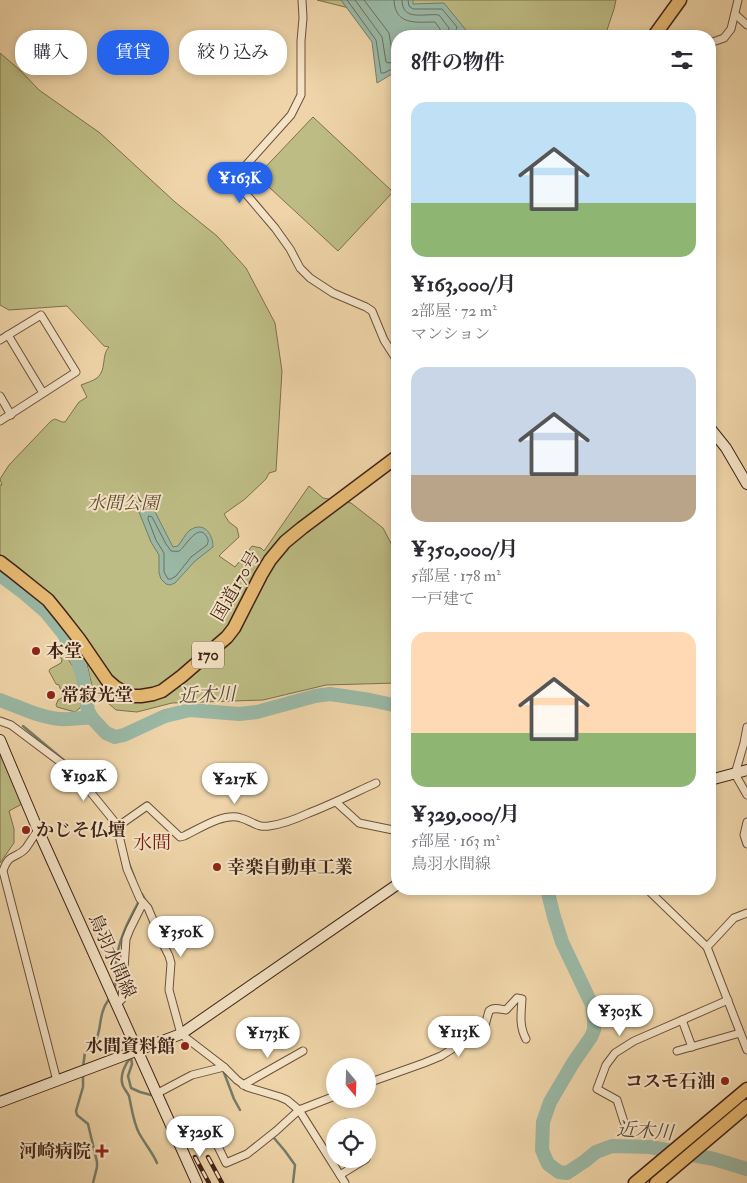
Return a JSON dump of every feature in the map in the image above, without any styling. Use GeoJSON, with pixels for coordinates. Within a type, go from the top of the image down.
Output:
{"type":"FeatureCollection","features":[{"type":"Feature","properties":{"kind":"highway"},"geometry":{"type":"LineString","coordinates":[[658,30],[680,0]]}},
{"type":"Feature","properties":{"kind":"highway","name":"国道170号"},"geometry":{"type":"LineString","coordinates":[[0,562],[48,600],[111,684],[131,696],[153,694],[162,691],[182,676],[227,637],[234,628],[270,560],[285,542],[391,461]]}},
{"type":"Feature","properties":{"kind":"highway"},"geometry":{"type":"LineString","coordinates":[[656,1183],[720,1120],[747,1089]]}},
{"type":"Feature","properties":{"kind":"highway"},"geometry":{"type":"LineString","coordinates":[[635,1183],[720,1120],[747,1106]]}},
{"type":"Feature","properties":{"kind":"street"},"geometry":{"type":"LineString","coordinates":[[302,0],[301,95],[291,115],[238,174],[241,188],[275,228],[290,249],[300,268],[310,278],[333,293],[372,311],[384,340],[391,351]]}},
{"type":"Feature","properties":{"kind":"street"},"geometry":{"type":"LineString","coordinates":[[716,41],[724,38],[731,29],[738,0]]}},
{"type":"Feature","properties":{"kind":"street"},"geometry":{"type":"LineString","coordinates":[[735,14],[747,25]]}},
{"type":"Feature","properties":{"kind":"street"},"geometry":{"type":"LineString","coordinates":[[0,340],[41,315],[76,372],[0,422]]}},
{"type":"Feature","properties":{"kind":"street"},"geometry":{"type":"LineString","coordinates":[[8,334],[43,393]]}},
{"type":"Feature","properties":{"kind":"street"},"geometry":{"type":"LineString","coordinates":[[0,396],[11,415]]}},
{"type":"Feature","properties":{"kind":"street"},"geometry":{"type":"LineString","coordinates":[[716,436],[729,453],[747,484]]}},
{"type":"Feature","properties":{"kind":"street"},"geometry":{"type":"LineString","coordinates":[[0,721],[11,724],[75,773],[117,827],[127,869],[140,899],[148,908],[170,956],[169,990],[181,1034],[224,1067],[243,1085],[287,1100],[298,1110],[345,1183]]}},
{"type":"Feature","properties":{"kind":"street"},"geometry":{"type":"LineString","coordinates":[[747,727],[735,774],[747,795]]}},
{"type":"Feature","properties":{"kind":"street","name":"鳥羽水間線"},"geometry":{"type":"LineString","coordinates":[[0,740],[38,830],[197,1183]]}},
{"type":"Feature","properties":{"kind":"street"},"geometry":{"type":"LineString","coordinates":[[716,779],[747,770]]}},
{"type":"Feature","properties":{"kind":"street"},"geometry":{"type":"LineString","coordinates":[[117,827],[147,806],[180,837],[226,817],[235,816],[243,818],[255,825],[267,826],[285,823],[376,783]]}},
{"type":"Feature","properties":{"kind":"street"},"geometry":{"type":"LineString","coordinates":[[336,802],[359,824],[391,830]]}},
{"type":"Feature","properties":{"kind":"street"},"geometry":{"type":"LineString","coordinates":[[747,822],[744,835],[747,844]]}},
{"type":"Feature","properties":{"kind":"street"},"geometry":{"type":"LineString","coordinates":[[38,830],[24,850],[6,862],[3,871],[57,1081]]}},
{"type":"Feature","properties":{"kind":"street"},"geometry":{"type":"LineString","coordinates":[[0,1102],[181,1034],[391,889]]}},
{"type":"Feature","properties":{"kind":"street"},"geometry":{"type":"LineString","coordinates":[[653,895],[707,947],[747,1050]]}},
{"type":"Feature","properties":{"kind":"street"},"geometry":{"type":"LineString","coordinates":[[116,1005],[122,998],[126,939],[143,903]]}},
{"type":"Feature","properties":{"kind":"street"},"geometry":{"type":"LineString","coordinates":[[707,947],[734,918],[747,913]]}},
{"type":"Feature","properties":{"kind":"street"},"geometry":{"type":"LineString","coordinates":[[376,1080],[442,1056],[484,1029],[490,1009],[506,1010],[517,998],[522,999],[522,1030],[526,1039]]}},
{"type":"Feature","properties":{"kind":"street"},"geometry":{"type":"LineString","coordinates":[[624,1122],[617,1100],[596,1089],[606,1065],[615,1053],[634,1041],[728,1000]]}},
{"type":"Feature","properties":{"kind":"street"},"geometry":{"type":"LineString","coordinates":[[682,1020],[692,1047]]}},
{"type":"Feature","properties":{"kind":"street"},"geometry":{"type":"LineString","coordinates":[[677,1051],[740,1033]]}},
{"type":"Feature","properties":{"kind":"street"},"geometry":{"type":"LineString","coordinates":[[243,1085],[303,1051]]}},
{"type":"Feature","properties":{"kind":"street"},"geometry":{"type":"LineString","coordinates":[[156,1094],[192,1075],[224,1067]]}},
{"type":"Feature","properties":{"kind":"street"},"geometry":{"type":"LineString","coordinates":[[179,1144],[210,1130],[226,1163],[247,1154],[276,1131],[298,1110],[326,1099]]}},
{"type":"Feature","properties":{"kind":"street"},"geometry":{"type":"LineString","coordinates":[[340,1175],[351,1168]]}},
{"type":"Feature","properties":{"kind":"green space"},"geometry":{"type":"Polygon","coordinates":[[[317,0],[616,0],[607,30],[418,30],[377,15],[317,0]]]}},
{"type":"Feature","properties":{"kind":"green space","name":"水間公園"},"geometry":{"type":"Polygon","coordinates":[[[0,53],[15,66],[15,75],[25,75],[39,90],[100,133],[175,202],[217,236],[246,268],[275,323],[282,371],[276,471],[269,473],[266,479],[245,499],[224,514],[229,522],[237,528],[239,537],[219,556],[235,567],[252,546],[261,548],[264,551],[309,486],[323,498],[351,503],[383,528],[391,543],[391,683],[326,685],[263,700],[172,703],[137,712],[116,710],[93,690],[86,660],[23,573],[0,556],[0,485],[2,485],[0,479],[9,465],[51,421],[55,419],[65,422],[79,402],[87,397],[81,385],[100,375],[105,354],[109,347],[104,346],[67,306],[9,310],[0,305],[0,53]]]}},
{"type":"Feature","properties":{"kind":"green space"},"geometry":{"type":"Polygon","coordinates":[[[313,117],[391,190],[391,194],[338,251],[257,176],[313,117]]]}},
{"type":"Feature","properties":{"kind":"green space"},"geometry":{"type":"Polygon","coordinates":[[[62,652],[80,678],[81,706],[75,712],[57,707],[56,705],[58,700],[63,697],[59,685],[56,684],[49,671],[61,663],[60,653],[62,652]]]}},
{"type":"Feature","properties":{"kind":"green space"},"geometry":{"type":"Polygon","coordinates":[[[0,752],[22,804],[9,811],[14,829],[14,843],[0,863],[0,752]]]}},
{"type":"Feature","properties":{"kind":"water"},"geometry":{"type":"Polygon","coordinates":[[[341,0],[413,0],[413,4],[444,3],[466,30],[391,30],[391,75],[377,83],[372,42],[341,0]]]}},
{"type":"Feature","properties":{"kind":"water"},"geometry":{"type":"Polygon","coordinates":[[[142,499],[152,506],[173,547],[178,546],[190,530],[200,527],[207,530],[213,542],[213,547],[195,561],[175,583],[170,585],[161,579],[159,555],[151,542],[136,504],[138,500],[142,499]]]}},
{"type":"Feature","properties":{"kind":"waterway","name":"近木川"},"geometry":{"type":"LineString","coordinates":[[0,575],[46,612],[63,633],[74,651],[79,664],[88,711],[106,733],[115,737],[124,735],[165,716],[190,710],[239,714],[257,712],[315,696],[330,694],[391,704]]}},
{"type":"Feature","properties":{"kind":"waterway","name":"近木川"},"geometry":{"type":"LineString","coordinates":[[0,700],[52,718],[92,718]]}},
{"type":"Feature","properties":{"kind":"waterway"},"geometry":{"type":"LineString","coordinates":[[23,726],[66,762]]}},
{"type":"Feature","properties":{"kind":"waterway"},"geometry":{"type":"LineString","coordinates":[[128,861],[135,879]]}},
{"type":"Feature","properties":{"kind":"waterway"},"geometry":{"type":"LineString","coordinates":[[142,894],[146,901]]}},
{"type":"Feature","properties":{"kind":"waterway","name":"近木川"},"geometry":{"type":"LineString","coordinates":[[548,895],[562,942],[592,1005],[594,1030],[550,1102],[543,1122],[542,1150],[548,1164],[559,1172],[567,1173],[596,1152],[612,1146],[650,1147],[714,1159],[747,1169]]}},
{"type":"Feature","properties":{"kind":"waterway"},"geometry":{"type":"LineString","coordinates":[[115,992],[117,956],[121,940],[138,903]]}},
{"type":"Feature","properties":{"kind":"waterway"},"geometry":{"type":"LineString","coordinates":[[83,1067],[85,1052],[97,1039],[103,1011],[109,999]]}},
{"type":"Feature","properties":{"kind":"waterway"},"geometry":{"type":"LineString","coordinates":[[131,1057],[123,1070],[122,1082],[129,1096],[137,1128],[157,1163]]}},
{"type":"Feature","properties":{"kind":"waterway"},"geometry":{"type":"LineString","coordinates":[[131,1057],[132,1064],[128,1076],[131,1088],[151,1095]]}},
{"type":"Feature","properties":{"kind":"waterway"},"geometry":{"type":"LineString","coordinates":[[223,1070],[240,1110]]}},
{"type":"Feature","properties":{"kind":"waterway"},"geometry":{"type":"LineString","coordinates":[[83,1076],[83,1087],[76,1111],[77,1115],[88,1124],[97,1162],[93,1183]]}},
{"type":"Feature","properties":{"kind":"waterway"},"geometry":{"type":"LineString","coordinates":[[274,1138],[295,1165],[293,1183]]}},
{"type":"Feature","properties":{"kind":"railway"},"geometry":{"type":"LineString","coordinates":[[195,1157],[209,1183]]}},
{"type":"Feature","properties":{"kind":"railway"},"geometry":{"type":"LineString","coordinates":[[208,1157],[222,1183]]}},
{"type":"Feature","properties":{"kind":"place","name":"本堂"},"geometry":{"type":"Point","coordinates":[36,651]}},
{"type":"Feature","properties":{"kind":"place","name":"常寂光堂"},"geometry":{"type":"Point","coordinates":[51,695]}},
{"type":"Feature","properties":{"kind":"place","name":"かじそ仏壇"},"geometry":{"type":"Point","coordinates":[26,830]}},
{"type":"Feature","properties":{"kind":"place","name":"幸楽自動車工業"},"geometry":{"type":"Point","coordinates":[217,867]}},
{"type":"Feature","properties":{"kind":"place","name":"水間資料館"},"geometry":{"type":"Point","coordinates":[185,1046]}},
{"type":"Feature","properties":{"kind":"place","name":"コスモ石油"},"geometry":{"type":"Point","coordinates":[725,1081]}},
{"type":"Feature","properties":{"kind":"place","name":"河崎病院"},"geometry":{"type":"Point","coordinates":[102,1151]}},
{"type":"Feature","properties":{"kind":"district","name":"水間"},"geometry":{"type":"Point","coordinates":[152,843]}}]}
